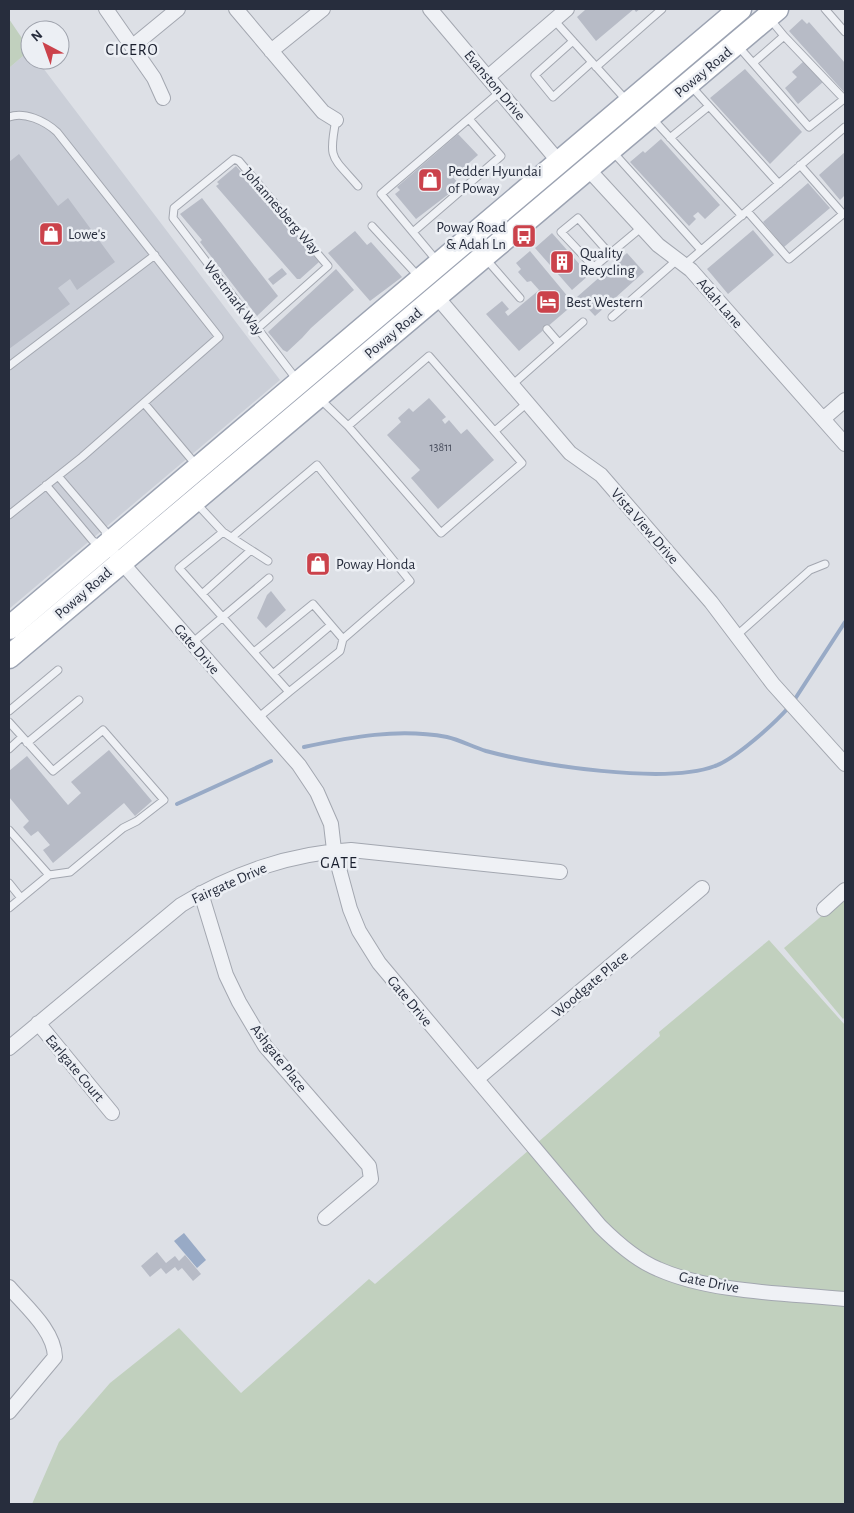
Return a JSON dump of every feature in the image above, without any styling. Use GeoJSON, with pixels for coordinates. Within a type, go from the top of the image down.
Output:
{"type":"FeatureCollection","features":[{"type":"Feature","properties":{"kind":"main road","name":"Poway Road"},"geometry":{"type":"LineString","coordinates":[[9,657],[198,467],[740,9]]}},
{"type":"Feature","properties":{"kind":"main road","name":"Poway Road"},"geometry":{"type":"LineString","coordinates":[[9,628],[114,553],[193,500],[732,47],[742,26],[769,11]]}},
{"type":"Feature","properties":{"kind":"main road"},"geometry":{"type":"LineString","coordinates":[[588,169],[582,160],[584,155],[676,76],[697,46]]}},
{"type":"Feature","properties":{"kind":"main road"},"geometry":{"type":"LineString","coordinates":[[436,297],[476,250],[563,174],[564,167],[559,162]]}},
{"type":"Feature","properties":{"kind":"main road"},"geometry":{"type":"LineString","coordinates":[[316,396],[319,380],[385,324],[392,316],[402,295]]}},
{"type":"Feature","properties":{"kind":"main road"},"geometry":{"type":"LineString","coordinates":[[246,455],[261,433],[303,397],[304,392],[299,382]]}},
{"type":"Feature","properties":{"kind":"street"},"geometry":{"type":"LineString","coordinates":[[106,9],[154,78],[163,98]]}},
{"type":"Feature","properties":{"kind":"street"},"geometry":{"type":"LineString","coordinates":[[133,46],[178,9]]}},
{"type":"Feature","properties":{"kind":"street"},"geometry":{"type":"LineString","coordinates":[[236,9],[323,112],[336,120]]}},
{"type":"Feature","properties":{"kind":"street"},"geometry":{"type":"LineString","coordinates":[[272,51],[322,9]]}},
{"type":"Feature","properties":{"kind":"street","name":"Evanston Drive"},"geometry":{"type":"LineString","coordinates":[[430,9],[559,162]]}},
{"type":"Feature","properties":{"kind":"street"},"geometry":{"type":"LineString","coordinates":[[488,77],[567,9]]}},
{"type":"Feature","properties":{"kind":"street","name":"Adah Lane"},"geometry":{"type":"LineString","coordinates":[[588,169],[642,227],[680,263],[691,270],[845,444]]}},
{"type":"Feature","properties":{"kind":"street","name":"Vista View Drive"},"geometry":{"type":"LineString","coordinates":[[436,297],[570,453],[601,476],[711,602],[773,684],[845,764]]}},
{"type":"Feature","properties":{"kind":"street"},"geometry":{"type":"LineString","coordinates":[[823,419],[845,400]]}},
{"type":"Feature","properties":{"kind":"street","name":"Gate Drive"},"geometry":{"type":"LineString","coordinates":[[114,553],[299,766],[317,792],[331,824],[334,850],[350,908],[359,931],[378,963],[590,1216],[621,1245],[645,1263],[669,1274],[700,1282],[845,1299]]}},
{"type":"Feature","properties":{"kind":"street","name":"Fairgate Drive"},"geometry":{"type":"LineString","coordinates":[[9,1048],[162,920],[201,893],[238,875],[270,864],[334,850],[390,852],[560,872]]}},
{"type":"Feature","properties":{"kind":"street","name":"Woodgate Place"},"geometry":{"type":"LineString","coordinates":[[477,1080],[702,888]]}},
{"type":"Feature","properties":{"kind":"street"},"geometry":{"type":"LineString","coordinates":[[824,909],[845,890]]}},
{"type":"Feature","properties":{"kind":"street","name":"Ashgate Place"},"geometry":{"type":"LineString","coordinates":[[201,893],[226,975],[253,1028],[265,1046],[368,1166],[371,1180],[325,1218]]}},
{"type":"Feature","properties":{"kind":"street","name":"Earlgate Court"},"geometry":{"type":"LineString","coordinates":[[38,1024],[112,1113]]}},
{"type":"Feature","properties":{"kind":"street"},"geometry":{"type":"LineString","coordinates":[[9,1287],[55,1344],[55,1357],[9,1412]]}},
{"type":"Feature","properties":{"kind":"lane"},"geometry":{"type":"LineString","coordinates":[[573,41],[535,75],[553,97],[662,9]]}},
{"type":"Feature","properties":{"kind":"lane"},"geometry":{"type":"LineString","coordinates":[[825,9],[845,32]]}},
{"type":"Feature","properties":{"kind":"lane"},"geometry":{"type":"LineString","coordinates":[[732,47],[753,63],[810,127],[844,99],[784,36],[769,11]]}},
{"type":"Feature","properties":{"kind":"lane"},"geometry":{"type":"LineString","coordinates":[[554,20],[629,103]]}},
{"type":"Feature","properties":{"kind":"lane"},"geometry":{"type":"LineString","coordinates":[[753,63],[784,36]]}},
{"type":"Feature","properties":{"kind":"lane"},"geometry":{"type":"LineString","coordinates":[[689,83],[779,184]]}},
{"type":"Feature","properties":{"kind":"lane"},"geometry":{"type":"LineString","coordinates":[[439,264],[381,194],[500,92]]}},
{"type":"Feature","properties":{"kind":"lane"},"geometry":{"type":"LineString","coordinates":[[670,138],[709,106]]}},
{"type":"Feature","properties":{"kind":"lane"},"geometry":{"type":"LineString","coordinates":[[9,117],[17,114],[50,126],[219,337],[58,476],[9,515]]}},
{"type":"Feature","properties":{"kind":"lane"},"geometry":{"type":"LineString","coordinates":[[650,116],[789,259],[843,214],[800,165]]}},
{"type":"Feature","properties":{"kind":"lane"},"geometry":{"type":"LineString","coordinates":[[413,232],[500,156],[469,119]]}},
{"type":"Feature","properties":{"kind":"lane"},"geometry":{"type":"LineString","coordinates":[[336,120],[331,146],[332,156],[358,186]]}},
{"type":"Feature","properties":{"kind":"lane"},"geometry":{"type":"LineString","coordinates":[[612,317],[680,263],[701,250],[845,127]]}},
{"type":"Feature","properties":{"kind":"lane"},"geometry":{"type":"LineString","coordinates":[[611,149],[701,250]]}},
{"type":"Feature","properties":{"kind":"lane","name":"Johannesberg Way"},"geometry":{"type":"LineString","coordinates":[[172,213],[174,208],[234,159],[239,161],[328,266],[257,329]]}},
{"type":"Feature","properties":{"kind":"lane","name":"Westmark Way"},"geometry":{"type":"LineString","coordinates":[[172,213],[173,218],[299,382]]}},
{"type":"Feature","properties":{"kind":"lane"},"geometry":{"type":"LineString","coordinates":[[610,254],[578,218],[561,232],[594,267],[610,254],[642,227]]}},
{"type":"Feature","properties":{"kind":"lane"},"geometry":{"type":"LineString","coordinates":[[372,226],[421,279]]}},
{"type":"Feature","properties":{"kind":"lane"},"geometry":{"type":"LineString","coordinates":[[9,366],[155,255]]}},
{"type":"Feature","properties":{"kind":"lane"},"geometry":{"type":"LineString","coordinates":[[484,257],[520,298]]}},
{"type":"Feature","properties":{"kind":"lane"},"geometry":{"type":"LineString","coordinates":[[512,385],[583,322]]}},
{"type":"Feature","properties":{"kind":"lane"},"geometry":{"type":"LineString","coordinates":[[547,329],[559,343]]}},
{"type":"Feature","properties":{"kind":"lane"},"geometry":{"type":"LineString","coordinates":[[316,396],[348,426],[441,534],[522,463],[430,356],[348,426]]}},
{"type":"Feature","properties":{"kind":"lane"},"geometry":{"type":"LineString","coordinates":[[144,403],[198,467]]}},
{"type":"Feature","properties":{"kind":"lane"},"geometry":{"type":"LineString","coordinates":[[494,431],[527,403]]}},
{"type":"Feature","properties":{"kind":"lane"},"geometry":{"type":"LineString","coordinates":[[232,537],[317,465],[410,581],[343,640],[340,651],[258,718]]}},
{"type":"Feature","properties":{"kind":"lane"},"geometry":{"type":"LineString","coordinates":[[58,476],[105,531],[114,553]]}},
{"type":"Feature","properties":{"kind":"lane"},"geometry":{"type":"LineString","coordinates":[[46,485],[93,542],[114,553]]}},
{"type":"Feature","properties":{"kind":"lane"},"geometry":{"type":"LineString","coordinates":[[193,500],[223,532],[268,561]]}},
{"type":"Feature","properties":{"kind":"lane"},"geometry":{"type":"LineString","coordinates":[[223,532],[179,568],[289,692]]}},
{"type":"Feature","properties":{"kind":"lane"},"geometry":{"type":"LineString","coordinates":[[202,594],[251,550]]}},
{"type":"Feature","properties":{"kind":"lane"},"geometry":{"type":"LineString","coordinates":[[736,636],[810,570],[825,564]]}},
{"type":"Feature","properties":{"kind":"lane"},"geometry":{"type":"LineString","coordinates":[[192,643],[269,578]]}},
{"type":"Feature","properties":{"kind":"lane"},"geometry":{"type":"LineString","coordinates":[[254,652],[313,604],[343,640]]}},
{"type":"Feature","properties":{"kind":"lane"},"geometry":{"type":"LineString","coordinates":[[273,674],[331,625]]}},
{"type":"Feature","properties":{"kind":"lane"},"geometry":{"type":"LineString","coordinates":[[9,711],[58,670]]}},
{"type":"Feature","properties":{"kind":"lane"},"geometry":{"type":"LineString","coordinates":[[9,749],[25,740],[79,700]]}},
{"type":"Feature","properties":{"kind":"lane"},"geometry":{"type":"LineString","coordinates":[[9,722],[53,771],[103,730],[164,800],[137,821],[123,828],[70,872],[49,875],[9,908]]}},
{"type":"Feature","properties":{"kind":"lane"},"geometry":{"type":"LineString","coordinates":[[9,830],[49,875]]}},
{"type":"Feature","properties":{"kind":"lane"},"geometry":{"type":"LineString","coordinates":[[9,883],[21,898]]}},
{"type":"Feature","properties":{"kind":"shaded area"},"geometry":{"type":"Polygon","coordinates":[[[20,59],[20,70],[45,70],[280,380],[9,609],[9,68],[20,59]]]}},
{"type":"Feature","properties":{"kind":"green space"},"geometry":{"type":"Polygon","coordinates":[[[9,19],[20,35],[20,59],[9,68],[9,19]]]}},
{"type":"Feature","properties":{"kind":"green space"},"geometry":{"type":"Polygon","coordinates":[[[845,896],[845,1017],[843,1019],[784,948],[845,896]]]}},
{"type":"Feature","properties":{"kind":"green space"},"geometry":{"type":"Polygon","coordinates":[[[769,940],[845,1025],[845,1504],[32,1504],[59,1442],[110,1383],[179,1328],[241,1393],[369,1279],[375,1284],[660,1036],[659,1032],[769,940]]]}},
{"type":"Feature","properties":{"kind":"water"},"geometry":{"type":"Polygon","coordinates":[[[184,1233],[206,1260],[197,1268],[174,1241],[184,1233]]]}},
{"type":"Feature","properties":{"kind":"building"},"geometry":{"type":"Polygon","coordinates":[[[584,9],[634,9],[596,41],[577,17],[584,9]]]}},
{"type":"Feature","properties":{"kind":"building"},"geometry":{"type":"Polygon","coordinates":[[[802,19],[807,24],[809,22],[845,63],[844,92],[789,31],[802,19]]]}},
{"type":"Feature","properties":{"kind":"building"},"geometry":{"type":"Polygon","coordinates":[[[804,61],[823,82],[798,104],[785,88],[797,77],[792,72],[804,61]]]}},
{"type":"Feature","properties":{"kind":"building"},"geometry":{"type":"Polygon","coordinates":[[[745,69],[802,132],[770,164],[710,98],[745,69]]]}},
{"type":"Feature","properties":{"kind":"building","name":"Pedder Hyundai of Poway"},"geometry":{"type":"Polygon","coordinates":[[[458,134],[478,155],[453,177],[458,183],[448,191],[450,193],[416,219],[395,194],[400,190],[397,187],[458,134]]]}},
{"type":"Feature","properties":{"kind":"building"},"geometry":{"type":"Polygon","coordinates":[[[661,139],[720,205],[705,219],[698,212],[693,216],[696,219],[689,226],[630,162],[643,151],[645,153],[661,139]]]}},
{"type":"Feature","properties":{"kind":"building"},"geometry":{"type":"Polygon","coordinates":[[[845,152],[845,195],[840,200],[819,175],[845,152]]]}},
{"type":"Feature","properties":{"kind":"building","name":"Lowe's"},"geometry":{"type":"Polygon","coordinates":[[[19,154],[58,206],[68,198],[115,262],[77,290],[70,279],[58,288],[70,304],[9,349],[9,162],[19,154]]]}},
{"type":"Feature","properties":{"kind":"building"},"geometry":{"type":"Polygon","coordinates":[[[236,166],[319,262],[300,279],[297,279],[216,186],[219,184],[217,182],[236,166]]]}},
{"type":"Feature","properties":{"kind":"building"},"geometry":{"type":"Polygon","coordinates":[[[808,183],[830,208],[784,247],[763,222],[808,183]]]}},
{"type":"Feature","properties":{"kind":"building"},"geometry":{"type":"Polygon","coordinates":[[[202,198],[278,296],[257,316],[200,242],[202,240],[180,214],[202,198]]]}},
{"type":"Feature","properties":{"kind":"building"},"geometry":{"type":"Polygon","coordinates":[[[753,230],[774,255],[728,294],[707,269],[753,230]]]}},
{"type":"Feature","properties":{"kind":"building"},"geometry":{"type":"Polygon","coordinates":[[[355,231],[367,245],[371,242],[402,277],[370,301],[328,253],[355,231]]]}},
{"type":"Feature","properties":{"kind":"building","name":"Quality Recycling"},"geometry":{"type":"Polygon","coordinates":[[[552,233],[589,275],[572,290],[535,248],[552,233]]]}},
{"type":"Feature","properties":{"kind":"building","name":"Best Western"},"geometry":{"type":"Polygon","coordinates":[[[530,251],[574,304],[519,351],[486,314],[502,301],[509,309],[505,312],[508,316],[539,290],[531,281],[527,282],[518,272],[521,269],[516,263],[530,251]]]}},
{"type":"Feature","properties":{"kind":"building"},"geometry":{"type":"Polygon","coordinates":[[[627,253],[644,272],[595,316],[577,297],[627,253]]]}},
{"type":"Feature","properties":{"kind":"building"},"geometry":{"type":"Polygon","coordinates":[[[282,268],[287,274],[273,285],[268,279],[282,268]]]}},
{"type":"Feature","properties":{"kind":"building"},"geometry":{"type":"Polygon","coordinates":[[[336,269],[354,290],[287,352],[283,350],[268,332],[336,269]]]}},
{"type":"Feature","properties":{"kind":"building"},"geometry":{"type":"Polygon","coordinates":[[[429,398],[446,417],[442,420],[445,424],[449,420],[461,434],[467,429],[494,460],[438,509],[411,478],[420,470],[387,435],[401,422],[398,418],[409,408],[413,412],[429,398]]]}},
{"type":"Feature","properties":{"kind":"building"},"geometry":{"type":"Polygon","coordinates":[[[271,591],[286,610],[266,628],[257,618],[267,595],[271,591]]]}},
{"type":"Feature","properties":{"kind":"building"},"geometry":{"type":"Polygon","coordinates":[[[109,750],[152,801],[135,816],[124,803],[53,863],[43,850],[50,845],[38,831],[31,836],[23,827],[29,821],[9,797],[9,771],[27,756],[68,805],[81,793],[71,782],[109,750]]]}},
{"type":"Feature","properties":{"kind":"building"},"geometry":{"type":"Polygon","coordinates":[[[157,1252],[166,1263],[175,1256],[179,1261],[185,1255],[201,1274],[193,1281],[182,1268],[178,1271],[175,1267],[166,1274],[161,1268],[150,1277],[141,1266],[157,1252]]]}},
{"type":"Feature","properties":{"kind":"waterway"},"geometry":{"type":"LineString","coordinates":[[793,702],[845,622]]}},
{"type":"Feature","properties":{"kind":"waterway"},"geometry":{"type":"LineString","coordinates":[[304,747],[375,735],[429,734],[452,738],[486,751],[537,762],[601,771],[665,774],[693,771],[715,766],[723,762],[743,749],[789,707]]}},
{"type":"Feature","properties":{"kind":"waterway"},"geometry":{"type":"LineString","coordinates":[[177,804],[271,761]]}},
{"type":"Feature","properties":{"kind":"place","name":"Pedder Hyundai of Poway"},"geometry":{"type":"Point","coordinates":[430,180]}},
{"type":"Feature","properties":{"kind":"place","name":"Lowe's"},"geometry":{"type":"Point","coordinates":[51,234]}},
{"type":"Feature","properties":{"kind":"place","name":"Poway Road & Adah Ln"},"geometry":{"type":"Point","coordinates":[524,236]}},
{"type":"Feature","properties":{"kind":"place","name":"Quality Recycling"},"geometry":{"type":"Point","coordinates":[562,262]}},
{"type":"Feature","properties":{"kind":"place","name":"Best Western"},"geometry":{"type":"Point","coordinates":[548,302]}},
{"type":"Feature","properties":{"kind":"place","name":"Poway Honda"},"geometry":{"type":"Point","coordinates":[318,564]}},
{"type":"Feature","properties":{"kind":"district","name":"CICERO"},"geometry":{"type":"Point","coordinates":[132,49]}},
{"type":"Feature","properties":{"kind":"district","name":"GATE"},"geometry":{"type":"Point","coordinates":[339,862]}}]}
